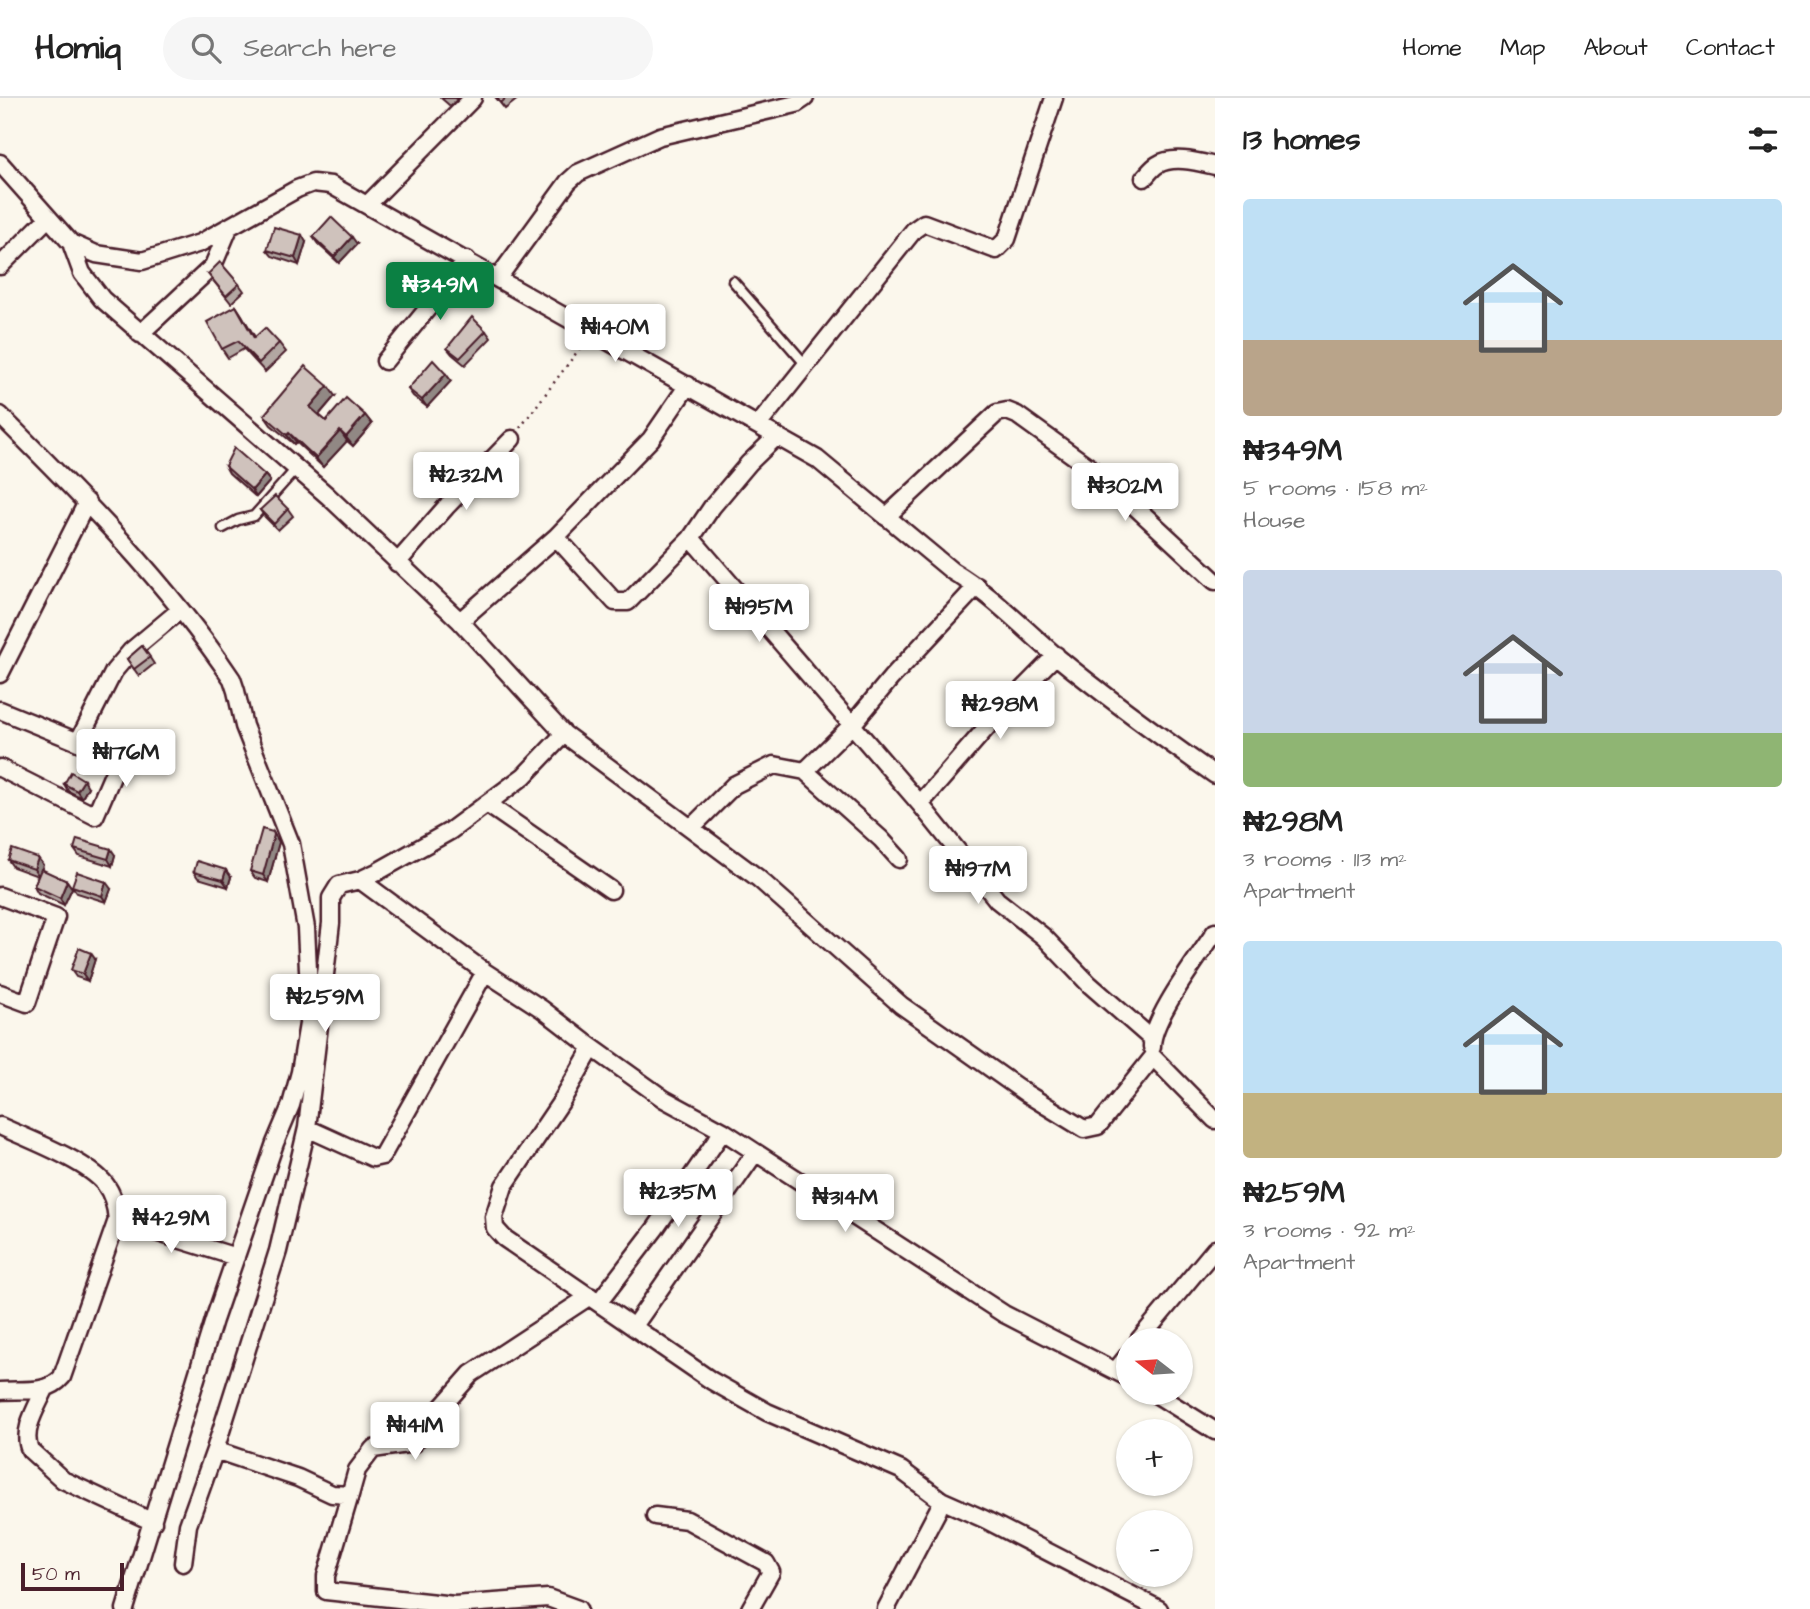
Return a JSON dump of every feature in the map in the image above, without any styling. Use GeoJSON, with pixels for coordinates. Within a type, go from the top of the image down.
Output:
{"type":"FeatureCollection","features":[{"type":"Feature","properties":{"kind":"street"},"geometry":{"type":"LineString","coordinates":[[368,204],[473,98]]}},
{"type":"Feature","properties":{"kind":"street"},"geometry":{"type":"LineString","coordinates":[[498,278],[568,182],[578,173],[660,136],[796,104],[805,98]]}},
{"type":"Feature","properties":{"kind":"street"},"geometry":{"type":"LineString","coordinates":[[758,424],[914,230],[924,223],[996,250],[1007,239],[1054,98]]}},
{"type":"Feature","properties":{"kind":"street"},"geometry":{"type":"LineString","coordinates":[[1144,177],[1158,164],[1170,162],[1192,160],[1215,166]]}},
{"type":"Feature","properties":{"kind":"street"},"geometry":{"type":"LineString","coordinates":[[0,163],[71,243],[96,254],[142,261],[200,243],[297,189],[313,183],[331,185],[817,459],[953,571],[977,586],[1056,655],[1153,731],[1215,775]]}},
{"type":"Feature","properties":{"kind":"street"},"geometry":{"type":"LineString","coordinates":[[0,266],[47,219]]}},
{"type":"Feature","properties":{"kind":"street"},"geometry":{"type":"LineString","coordinates":[[140,334],[213,266],[229,228]]}},
{"type":"Feature","properties":{"kind":"street"},"geometry":{"type":"LineString","coordinates":[[71,243],[82,273],[102,299],[296,469],[460,621],[564,734],[758,878],[901,1005],[1084,1129],[1098,1126],[1153,1057]]}},
{"type":"Feature","properties":{"kind":"street"},"geometry":{"type":"LineString","coordinates":[[385,362],[467,260]]}},
{"type":"Feature","properties":{"kind":"street"},"geometry":{"type":"LineString","coordinates":[[460,621],[556,537],[651,439],[688,385]]}},
{"type":"Feature","properties":{"kind":"street"},"geometry":{"type":"LineString","coordinates":[[886,517],[997,413],[1007,411],[1026,421],[1103,477],[1215,582]]}},
{"type":"Feature","properties":{"kind":"street"},"geometry":{"type":"LineString","coordinates":[[0,415],[87,502],[163,587],[221,664],[236,691],[244,726],[291,844],[306,928],[310,1012],[300,1072],[214,1320],[125,1609]]}},
{"type":"Feature","properties":{"kind":"street"},"geometry":{"type":"LineString","coordinates":[[556,537],[615,602],[628,602],[691,538],[748,463],[777,436]]}},
{"type":"Feature","properties":{"kind":"street"},"geometry":{"type":"LineString","coordinates":[[397,563],[446,507],[512,439]]}},
{"type":"Feature","properties":{"kind":"street"},"geometry":{"type":"LineString","coordinates":[[0,674],[87,502]]}},
{"type":"Feature","properties":{"kind":"street"},"geometry":{"type":"LineString","coordinates":[[691,538],[920,804],[998,900],[1044,937],[1089,984],[1152,1039]]}},
{"type":"Feature","properties":{"kind":"street"},"geometry":{"type":"LineString","coordinates":[[805,771],[852,726],[891,678],[977,586]]}},
{"type":"Feature","properties":{"kind":"street"},"geometry":{"type":"LineString","coordinates":[[78,742],[114,671],[131,651],[180,610]]}},
{"type":"Feature","properties":{"kind":"street"},"geometry":{"type":"LineString","coordinates":[[920,804],[1002,711],[1056,655]]}},
{"type":"Feature","properties":{"kind":"street"},"geometry":{"type":"LineString","coordinates":[[0,710],[116,759],[117,765],[95,816],[0,768]]}},
{"type":"Feature","properties":{"kind":"street"},"geometry":{"type":"LineString","coordinates":[[183,1563],[188,1525],[215,1450],[278,1251],[307,1128],[331,923],[331,898],[339,884],[360,880],[450,831],[524,776],[564,734]]}},
{"type":"Feature","properties":{"kind":"street"},"geometry":{"type":"LineString","coordinates":[[691,828],[734,785],[774,765],[805,771],[881,839],[899,859]]}},
{"type":"Feature","properties":{"kind":"street"},"geometry":{"type":"LineString","coordinates":[[487,804],[611,890]]}},
{"type":"Feature","properties":{"kind":"street"},"geometry":{"type":"LineString","coordinates":[[360,880],[664,1099],[723,1131],[1004,1314],[1116,1371]]}},
{"type":"Feature","properties":{"kind":"street"},"geometry":{"type":"LineString","coordinates":[[0,896],[56,917],[27,1003],[0,993]]}},
{"type":"Feature","properties":{"kind":"street"},"geometry":{"type":"LineString","coordinates":[[1215,932],[1167,1006],[1152,1039],[1153,1057],[1215,1120]]}},
{"type":"Feature","properties":{"kind":"street"},"geometry":{"type":"LineString","coordinates":[[307,1128],[373,1158],[383,1156],[485,972]]}},
{"type":"Feature","properties":{"kind":"street"},"geometry":{"type":"LineString","coordinates":[[590,1046],[588,1055],[561,1102],[504,1186],[494,1217],[495,1228],[505,1238],[712,1381],[767,1412],[901,1470],[941,1500],[984,1519],[1159,1609]]}},
{"type":"Feature","properties":{"kind":"street"},"geometry":{"type":"LineString","coordinates":[[0,1126],[85,1167],[105,1184],[116,1205],[117,1220],[62,1377],[56,1384],[45,1389],[2,1386]]}},
{"type":"Feature","properties":{"kind":"street"},"geometry":{"type":"LineString","coordinates":[[578,1609],[548,1598],[454,1605],[326,1591],[326,1576],[357,1470],[373,1449],[414,1443],[471,1374],[595,1299],[655,1229],[723,1131]]}},
{"type":"Feature","properties":{"kind":"street"},"geometry":{"type":"LineString","coordinates":[[634,1326],[755,1153]]}},
{"type":"Feature","properties":{"kind":"street"},"geometry":{"type":"LineString","coordinates":[[117,1220],[236,1257]]}},
{"type":"Feature","properties":{"kind":"street"},"geometry":{"type":"LineString","coordinates":[[1149,1328],[1215,1249]]}},
{"type":"Feature","properties":{"kind":"street"},"geometry":{"type":"LineString","coordinates":[[45,1389],[28,1430],[27,1444],[30,1450],[63,1480],[153,1522]]}},
{"type":"Feature","properties":{"kind":"street"},"geometry":{"type":"LineString","coordinates":[[1173,1405],[1215,1431]]}},
{"type":"Feature","properties":{"kind":"street"},"geometry":{"type":"LineString","coordinates":[[215,1450],[298,1478],[332,1494],[350,1495]]}},
{"type":"Feature","properties":{"kind":"street"},"geometry":{"type":"LineString","coordinates":[[886,1609],[939,1510],[941,1500]]}},
{"type":"Feature","properties":{"kind":"street"},"geometry":{"type":"LineString","coordinates":[[655,1516],[687,1520],[766,1563],[771,1572],[750,1609]]}},
{"type":"Feature","properties":{"kind":"lane"},"geometry":{"type":"LineString","coordinates":[[733,281],[806,365]]}},
{"type":"Feature","properties":{"kind":"lane"},"geometry":{"type":"LineString","coordinates":[[223,528],[254,516],[296,469]]}},
{"type":"Feature","properties":{"kind":"path"},"geometry":{"type":"LineString","coordinates":[[512,439],[593,331]]}},
{"type":"Feature","properties":{"kind":"building"},"geometry":{"type":"Polygon","coordinates":[[[331,217],[352,237],[334,257],[313,237],[331,217]]]}},
{"type":"Feature","properties":{"kind":"building"},"geometry":{"type":"Polygon","coordinates":[[[274,227],[302,235],[295,258],[267,250],[274,227]]]}},
{"type":"Feature","properties":{"kind":"building"},"geometry":{"type":"Polygon","coordinates":[[[220,262],[239,284],[226,296],[208,274],[220,262]]]}},
{"type":"Feature","properties":{"kind":"building"},"geometry":{"type":"Polygon","coordinates":[[[236,306],[254,338],[265,328],[279,343],[259,363],[238,341],[222,349],[207,322],[236,306]]]}},
{"type":"Feature","properties":{"kind":"building"},"geometry":{"type":"Polygon","coordinates":[[[472,317],[486,331],[460,358],[447,348],[472,317]]]}},
{"type":"Feature","properties":{"kind":"building"},"geometry":{"type":"Polygon","coordinates":[[[433,360],[446,374],[422,400],[408,389],[433,360]]]}},
{"type":"Feature","properties":{"kind":"building"},"geometry":{"type":"Polygon","coordinates":[[[305,366],[328,386],[310,407],[326,421],[346,398],[365,415],[346,437],[340,431],[316,458],[264,415],[305,366]]]}},
{"type":"Feature","properties":{"kind":"building"},"geometry":{"type":"Polygon","coordinates":[[[234,448],[265,475],[252,490],[225,466],[234,448]]]}},
{"type":"Feature","properties":{"kind":"building"},"geometry":{"type":"Polygon","coordinates":[[[275,496],[288,509],[274,524],[260,510],[275,496]]]}},
{"type":"Feature","properties":{"kind":"building"},"geometry":{"type":"Polygon","coordinates":[[[142,646],[150,657],[134,669],[127,659],[142,646]]]}},
{"type":"Feature","properties":{"kind":"building"},"geometry":{"type":"Polygon","coordinates":[[[71,772],[84,780],[77,791],[64,784],[71,772]]]}},
{"type":"Feature","properties":{"kind":"building"},"geometry":{"type":"Polygon","coordinates":[[[262,829],[273,832],[274,835],[263,875],[250,871],[262,829]]]}},
{"type":"Feature","properties":{"kind":"building"},"geometry":{"type":"Polygon","coordinates":[[[77,839],[111,849],[108,859],[74,849],[77,839]]]}},
{"type":"Feature","properties":{"kind":"building"},"geometry":{"type":"Polygon","coordinates":[[[12,849],[38,858],[34,869],[8,860],[12,849]]]}},
{"type":"Feature","properties":{"kind":"building"},"geometry":{"type":"Polygon","coordinates":[[[197,861],[226,870],[223,880],[194,872],[197,861]]]}},
{"type":"Feature","properties":{"kind":"building"},"geometry":{"type":"Polygon","coordinates":[[[41,869],[67,881],[60,898],[34,886],[41,869]]]}},
{"type":"Feature","properties":{"kind":"building"},"geometry":{"type":"Polygon","coordinates":[[[77,872],[106,882],[102,896],[72,886],[77,872]]]}},
{"type":"Feature","properties":{"kind":"building"},"geometry":{"type":"Polygon","coordinates":[[[79,948],[91,953],[83,974],[71,970],[79,948]]]}}]}
